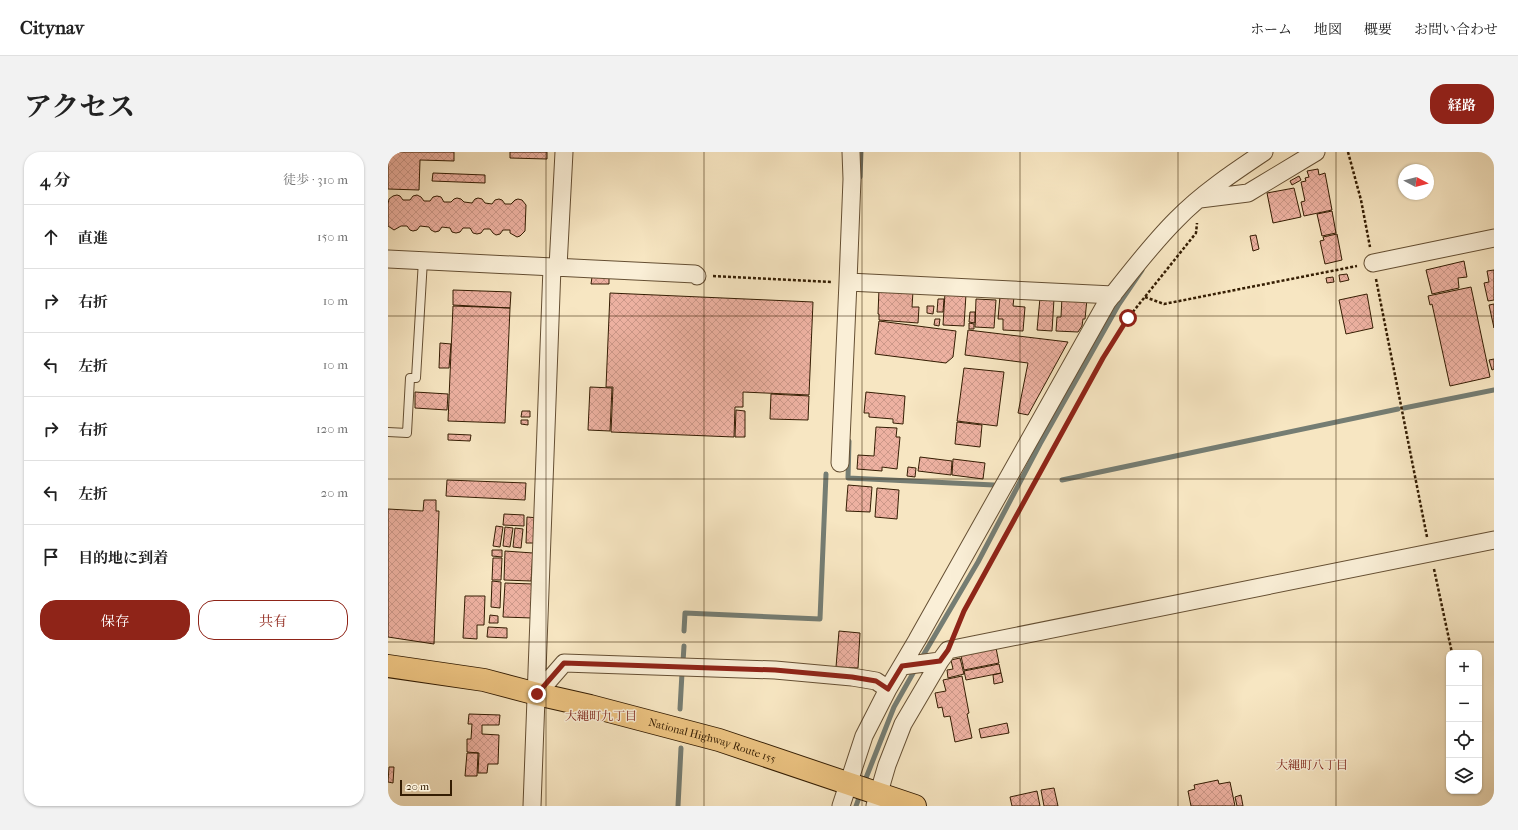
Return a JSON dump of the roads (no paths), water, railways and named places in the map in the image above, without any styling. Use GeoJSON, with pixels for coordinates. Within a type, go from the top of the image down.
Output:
{"type":"FeatureCollection","features":[{"type":"Feature","properties":{"kind":"highway","name":"National Highway Route 155"},"geometry":{"type":"LineString","coordinates":[[388,666],[484,680],[719,740],[849,783],[876,800],[915,806]]}},
{"type":"Feature","properties":{"kind":"street"},"geometry":{"type":"LineString","coordinates":[[532,806],[555,267],[564,152]]}},
{"type":"Feature","properties":{"kind":"street"},"geometry":{"type":"LineString","coordinates":[[840,463],[852,179],[851,152]]}},
{"type":"Feature","properties":{"kind":"street"},"geometry":{"type":"LineString","coordinates":[[876,800],[887,765],[927,661],[918,640],[1096,323],[1113,295],[1140,259],[1177,219],[1200,199],[1264,152]]}},
{"type":"Feature","properties":{"kind":"street"},"geometry":{"type":"LineString","coordinates":[[1200,199],[1248,193],[1316,152]]}},
{"type":"Feature","properties":{"kind":"street"},"geometry":{"type":"LineString","coordinates":[[1373,263],[1494,238]]}},
{"type":"Feature","properties":{"kind":"street"},"geometry":{"type":"LineString","coordinates":[[388,259],[695,274],[697,276]]}},
{"type":"Feature","properties":{"kind":"street"},"geometry":{"type":"LineString","coordinates":[[848,282],[1113,295]]}},
{"type":"Feature","properties":{"kind":"street"},"geometry":{"type":"LineString","coordinates":[[841,806],[864,736],[888,689],[927,661],[1494,540]]}},
{"type":"Feature","properties":{"kind":"street"},"geometry":{"type":"LineString","coordinates":[[537,694],[564,663],[775,670],[852,677],[876,681],[888,689]]}},
{"type":"Feature","properties":{"kind":"lane"},"geometry":{"type":"LineString","coordinates":[[388,432],[406,433],[410,378],[416,378],[423,260]]}},
{"type":"Feature","properties":{"kind":"waterway"},"geometry":{"type":"LineString","coordinates":[[860,177],[861,152]]}},
{"type":"Feature","properties":{"kind":"waterway"},"geometry":{"type":"LineString","coordinates":[[921,659],[978,562],[1040,444],[1119,304],[1142,270]]}},
{"type":"Feature","properties":{"kind":"waterway"},"geometry":{"type":"LineString","coordinates":[[1404,408],[1494,390]]}},
{"type":"Feature","properties":{"kind":"waterway"},"geometry":{"type":"LineString","coordinates":[[1062,480],[1398,409]]}},
{"type":"Feature","properties":{"kind":"waterway"},"geometry":{"type":"LineString","coordinates":[[849,441],[848,478],[994,485]]}},
{"type":"Feature","properties":{"kind":"waterway"},"geometry":{"type":"LineString","coordinates":[[684,631],[685,613],[820,619],[826,474]]}},
{"type":"Feature","properties":{"kind":"waterway"},"geometry":{"type":"LineString","coordinates":[[683,662],[684,646]]}},
{"type":"Feature","properties":{"kind":"waterway"},"geometry":{"type":"LineString","coordinates":[[864,783],[894,707],[916,668]]}},
{"type":"Feature","properties":{"kind":"waterway"},"geometry":{"type":"LineString","coordinates":[[680,709],[682,673]]}},
{"type":"Feature","properties":{"kind":"waterway"},"geometry":{"type":"LineString","coordinates":[[678,806],[681,748]]}},
{"type":"Feature","properties":{"kind":"waterway"},"geometry":{"type":"LineString","coordinates":[[856,806],[861,792]]}},
{"type":"Feature","properties":{"kind":"district","name":"大縄町九丁目"},"geometry":{"type":"Point","coordinates":[601,716]}},
{"type":"Feature","properties":{"kind":"district","name":"大縄町八丁目"},"geometry":{"type":"Point","coordinates":[1312,765]}}]}
